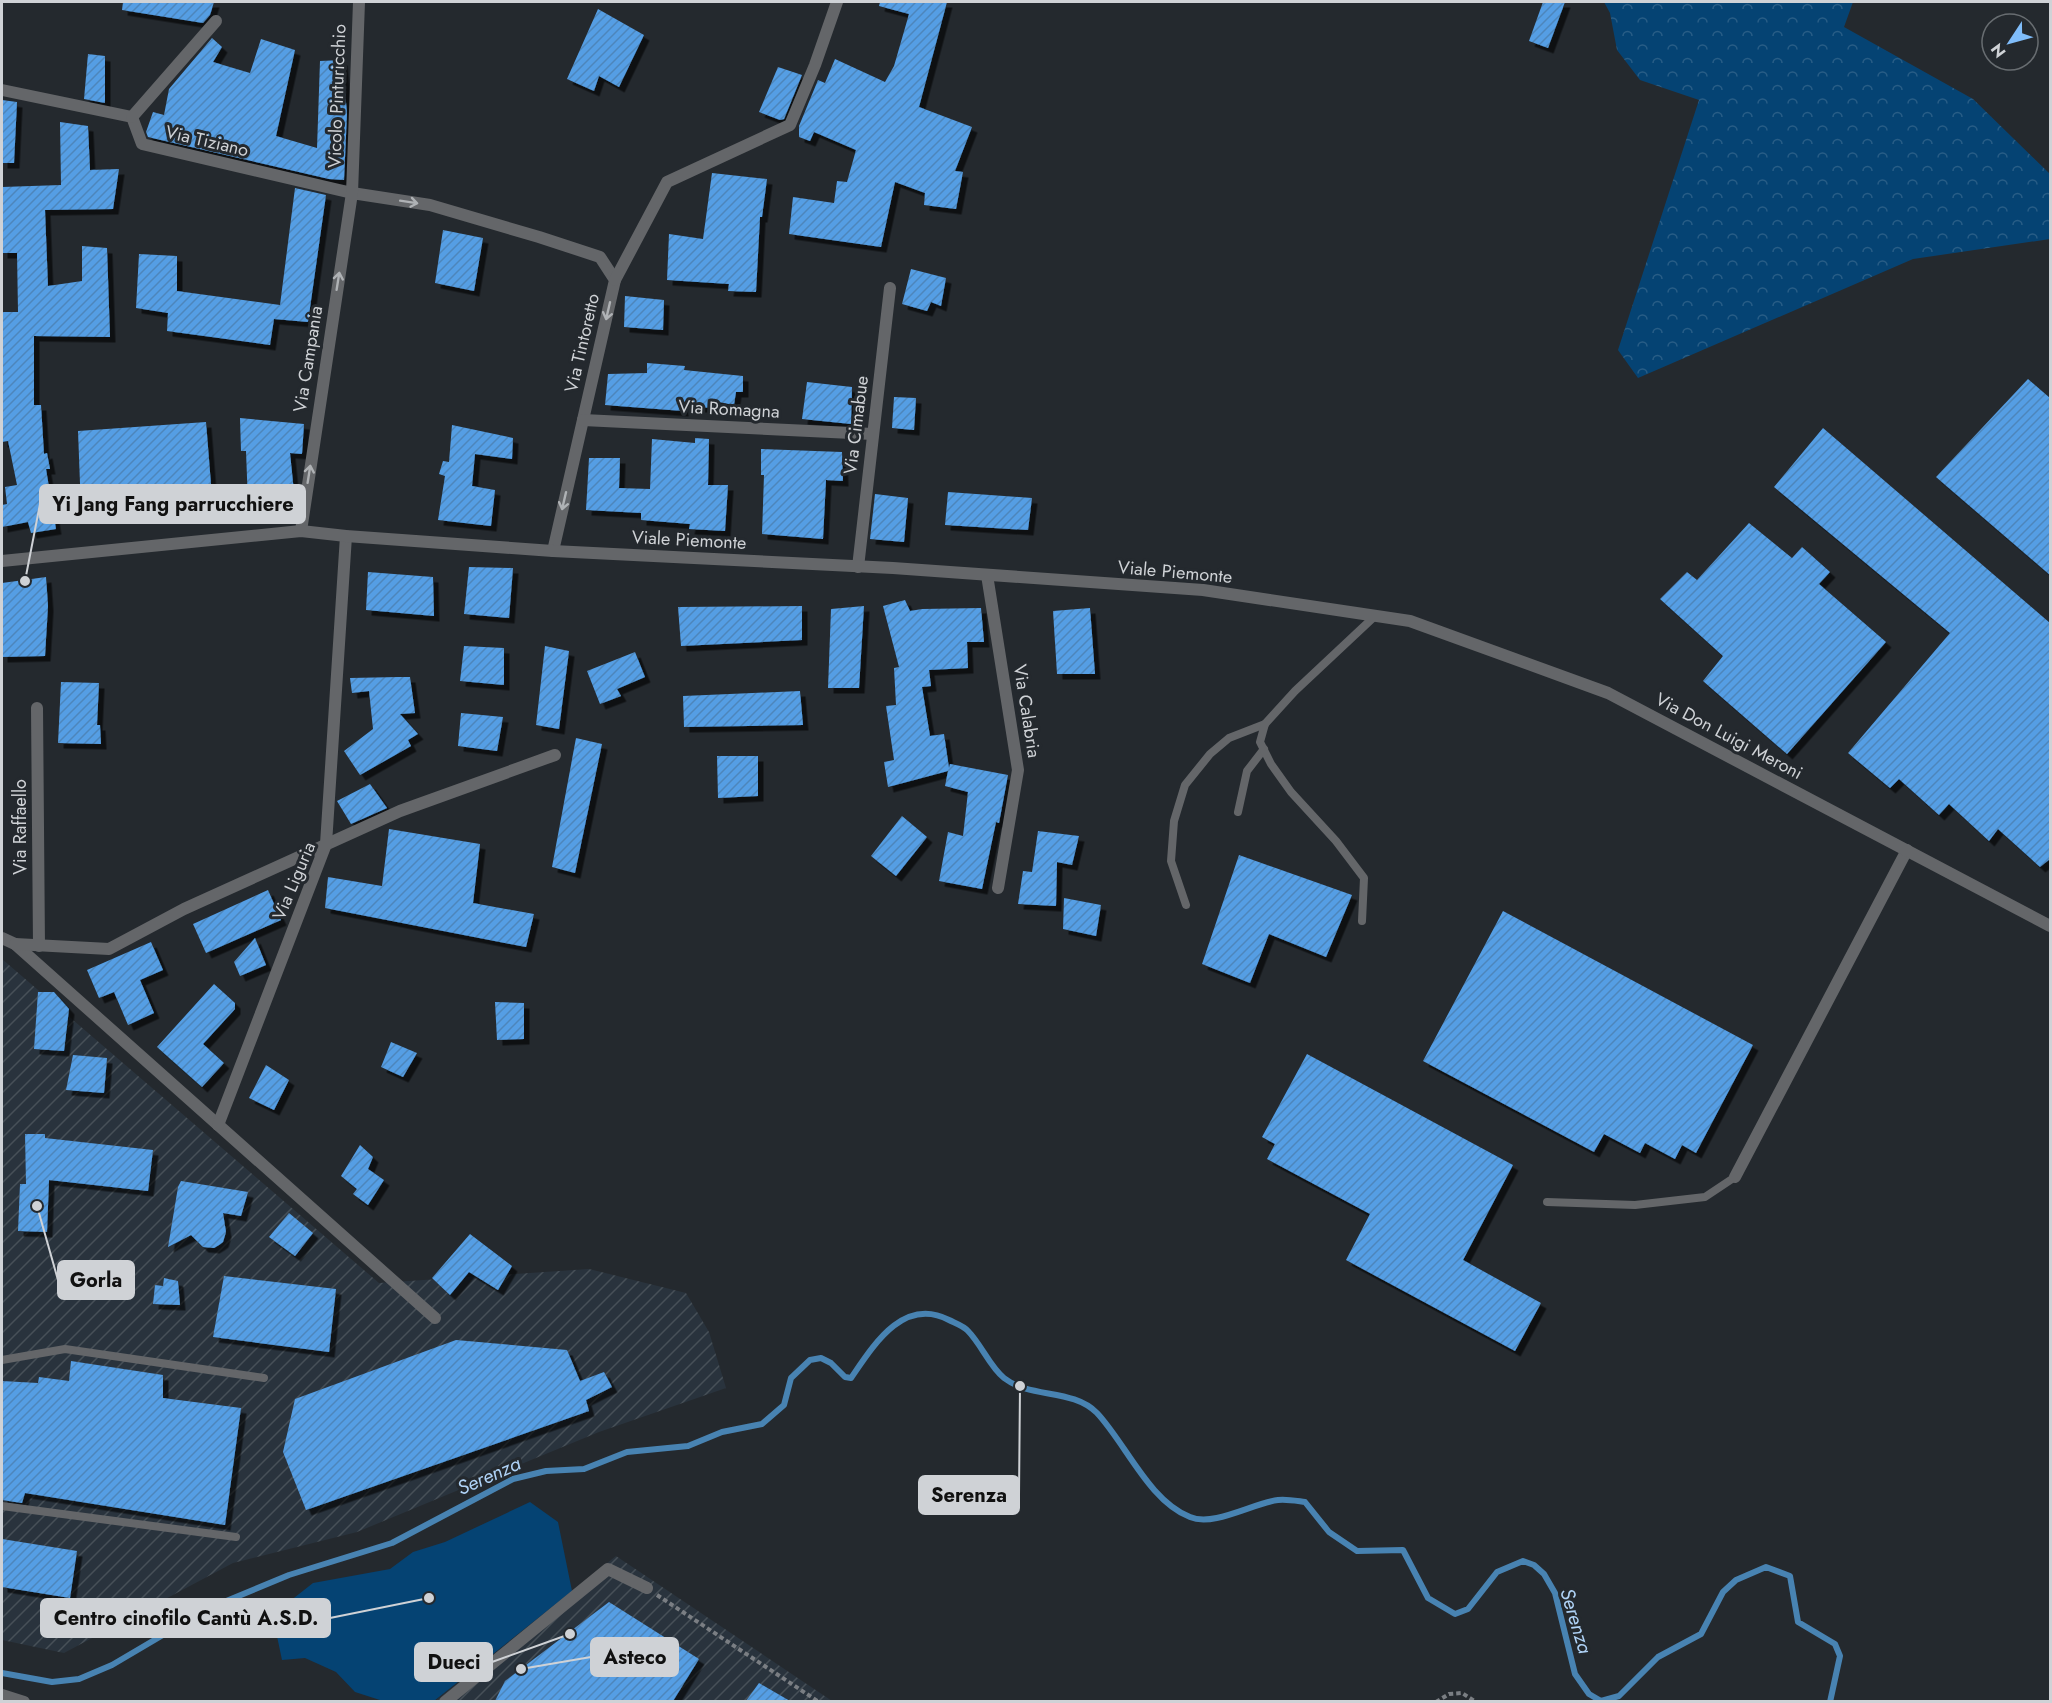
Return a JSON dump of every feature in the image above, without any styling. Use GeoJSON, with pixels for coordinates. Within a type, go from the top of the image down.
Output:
{"type":"FeatureCollection","features":[{"type":"Feature","properties":{"kind":"street","name":"Vicolo Pinturicchio"},"geometry":{"type":"LineString","coordinates":[[352,193],[359,2]]}},
{"type":"Feature","properties":{"kind":"street"},"geometry":{"type":"LineString","coordinates":[[615,280],[667,182],[790,125],[815,65],[837,2]]}},
{"type":"Feature","properties":{"kind":"street"},"geometry":{"type":"LineString","coordinates":[[2,90],[132,117],[216,21]]}},
{"type":"Feature","properties":{"kind":"street","name":"Via Tiziano"},"geometry":{"type":"LineString","coordinates":[[132,117],[142,144],[352,193]]}},
{"type":"Feature","properties":{"kind":"street","name":"Via Tintoretto"},"geometry":{"type":"LineString","coordinates":[[352,193],[429,205],[600,257],[615,280],[553,551]]}},
{"type":"Feature","properties":{"kind":"street","name":"Via Campania"},"geometry":{"type":"LineString","coordinates":[[301,531],[352,193]]}},
{"type":"Feature","properties":{"kind":"street","name":"Via Cimabue"},"geometry":{"type":"LineString","coordinates":[[858,567],[890,288]]}},
{"type":"Feature","properties":{"kind":"street","name":"Via Romagna"},"geometry":{"type":"LineString","coordinates":[[583,420],[873,434]]}},
{"type":"Feature","properties":{"kind":"street","name":"Viale Piemonte"},"geometry":{"type":"LineString","coordinates":[[2,561],[301,531],[553,551],[858,567],[1203,590],[1375,615]]}},
{"type":"Feature","properties":{"kind":"street"},"geometry":{"type":"LineString","coordinates":[[15,944],[109,949],[184,909],[326,844],[346,536]]}},
{"type":"Feature","properties":{"kind":"street","name":"Via Calabria"},"geometry":{"type":"LineString","coordinates":[[987,575],[1018,770],[998,888]]}},
{"type":"Feature","properties":{"kind":"street","name":"Via Don Luigi Meroni"},"geometry":{"type":"LineString","coordinates":[[1375,615],[1410,621],[1608,693],[2050,926]]}},
{"type":"Feature","properties":{"kind":"street","name":"Via Raffaello"},"geometry":{"type":"LineString","coordinates":[[37,708],[39,946]]}},
{"type":"Feature","properties":{"kind":"street","name":"Via Liguria"},"geometry":{"type":"LineString","coordinates":[[218,1125],[326,844],[400,811],[555,755]]}},
{"type":"Feature","properties":{"kind":"street"},"geometry":{"type":"LineString","coordinates":[[1735,1177],[1907,850]]}},
{"type":"Feature","properties":{"kind":"street"},"geometry":{"type":"LineString","coordinates":[[2,938],[15,944],[435,1318]]}},
{"type":"Feature","properties":{"kind":"street"},"geometry":{"type":"LineString","coordinates":[[445,1701],[608,1569],[647,1588]]}},
{"type":"Feature","properties":{"kind":"street"},"geometry":{"type":"LineString","coordinates":[[2,1695],[24,1701]]}},
{"type":"Feature","properties":{"kind":"lane"},"geometry":{"type":"LineString","coordinates":[[1186,905],[1171,861],[1174,821],[1185,784],[1210,754],[1229,738],[1265,724],[1295,691],[1375,615]]}},
{"type":"Feature","properties":{"kind":"lane"},"geometry":{"type":"LineString","coordinates":[[1265,724],[1260,742],[1270,764],[1291,792],[1336,841],[1364,878],[1362,921]]}},
{"type":"Feature","properties":{"kind":"lane"},"geometry":{"type":"LineString","coordinates":[[1238,812],[1247,771],[1264,749]]}},
{"type":"Feature","properties":{"kind":"lane"},"geometry":{"type":"LineString","coordinates":[[1546,1202],[1635,1205],[1705,1197],[1735,1177]]}},
{"type":"Feature","properties":{"kind":"lane"},"geometry":{"type":"LineString","coordinates":[[2,1360],[64,1349],[264,1378]]}},
{"type":"Feature","properties":{"kind":"lane"},"geometry":{"type":"LineString","coordinates":[[2,1506],[236,1537]]}},
{"type":"Feature","properties":{"kind":"path"},"geometry":{"type":"LineString","coordinates":[[647,1588],[819,1701]]}},
{"type":"Feature","properties":{"kind":"path"},"geometry":{"type":"LineString","coordinates":[[1436,1701],[1449,1694],[1462,1693],[1476,1701]]}},
{"type":"Feature","properties":{"kind":"shaded area"},"geometry":{"type":"Polygon","coordinates":[[[2,959],[379,1283],[589,1269],[686,1293],[709,1332],[726,1388],[599,1432],[357,1532],[233,1563],[64,1653],[2,1640],[2,959]]]}},
{"type":"Feature","properties":{"kind":"shaded area"},"geometry":{"type":"Polygon","coordinates":[[[616,1556],[832,1701],[434,1702],[616,1556]]]}},
{"type":"Feature","properties":{"kind":"green space"},"geometry":{"type":"Polygon","coordinates":[[[1604,2],[1853,2],[1844,27],[1973,99],[2050,174],[2050,239],[1913,259],[1638,378],[1618,350],[1699,100],[1640,80],[1617,50],[1610,13],[1604,2]]]}},
{"type":"Feature","properties":{"kind":"green space"},"geometry":{"type":"Polygon","coordinates":[[[530,1502],[558,1522],[572,1591],[434,1701],[383,1701],[355,1692],[336,1672],[305,1658],[282,1660],[274,1622],[285,1605],[313,1583],[390,1569],[413,1552],[445,1542],[530,1502]]]}},
{"type":"Feature","properties":{"kind":"building"},"geometry":{"type":"Polygon","coordinates":[[[123,2],[214,2],[210,15],[203,23],[122,10],[123,2]]]}},
{"type":"Feature","properties":{"kind":"building"},"geometry":{"type":"Polygon","coordinates":[[[880,2],[947,2],[919,107],[972,127],[955,171],[963,172],[956,209],[924,205],[925,193],[895,182],[881,247],[789,234],[793,197],[834,203],[837,181],[847,182],[856,150],[814,132],[810,141],[799,137],[799,126],[818,80],[825,83],[835,59],[885,82],[894,66],[909,14],[879,6],[880,2]]]}},
{"type":"Feature","properties":{"kind":"building"},"geometry":{"type":"Polygon","coordinates":[[[1543,2],[1565,2],[1548,48],[1529,41],[1543,2]]]}},
{"type":"Feature","properties":{"kind":"building"},"geometry":{"type":"Polygon","coordinates":[[[598,9],[644,35],[619,87],[599,76],[594,91],[567,79],[598,9]]]}},
{"type":"Feature","properties":{"kind":"building"},"geometry":{"type":"Polygon","coordinates":[[[212,38],[222,47],[213,62],[250,73],[261,39],[295,50],[276,136],[317,148],[320,61],[342,60],[347,113],[344,180],[329,179],[148,137],[146,132],[153,112],[164,115],[169,89],[212,38]]]}},
{"type":"Feature","properties":{"kind":"building"},"geometry":{"type":"Polygon","coordinates":[[[88,54],[105,56],[105,103],[84,99],[88,54]]]}},
{"type":"Feature","properties":{"kind":"building"},"geometry":{"type":"Polygon","coordinates":[[[778,67],[802,75],[784,119],[780,120],[759,112],[778,67]]]}},
{"type":"Feature","properties":{"kind":"building"},"geometry":{"type":"Polygon","coordinates":[[[2,100],[17,102],[14,163],[2,163],[2,100]]]}},
{"type":"Feature","properties":{"kind":"building"},"geometry":{"type":"Polygon","coordinates":[[[60,122],[88,126],[90,170],[119,169],[113,209],[45,210],[48,286],[82,281],[82,246],[107,248],[110,337],[34,336],[34,405],[41,405],[44,454],[47,453],[50,469],[46,469],[56,529],[31,533],[28,522],[2,527],[2,505],[7,504],[5,487],[17,485],[8,441],[2,442],[2,312],[18,312],[17,253],[2,253],[2,187],[61,185],[60,122]]]}},
{"type":"Feature","properties":{"kind":"building"},"geometry":{"type":"Polygon","coordinates":[[[712,173],[767,179],[762,217],[760,217],[756,292],[728,291],[729,284],[667,280],[669,234],[703,239],[712,173]]]}},
{"type":"Feature","properties":{"kind":"building"},"geometry":{"type":"Polygon","coordinates":[[[295,188],[326,195],[308,322],[274,319],[270,345],[167,331],[168,313],[136,308],[139,254],[177,256],[177,291],[280,305],[295,188]]]}},
{"type":"Feature","properties":{"kind":"building"},"geometry":{"type":"Polygon","coordinates":[[[443,230],[483,238],[474,291],[435,283],[443,230]]]}},
{"type":"Feature","properties":{"kind":"building"},"geometry":{"type":"Polygon","coordinates":[[[911,269],[946,278],[941,306],[931,302],[927,311],[902,304],[911,269]]]}},
{"type":"Feature","properties":{"kind":"building"},"geometry":{"type":"Polygon","coordinates":[[[625,296],[664,300],[663,330],[624,327],[625,296]]]}},
{"type":"Feature","properties":{"kind":"building"},"geometry":{"type":"Polygon","coordinates":[[[647,363],[685,366],[684,370],[743,376],[743,392],[736,392],[734,405],[719,402],[719,409],[683,405],[683,411],[605,405],[608,374],[647,373],[647,363]]]}},
{"type":"Feature","properties":{"kind":"building"},"geometry":{"type":"Polygon","coordinates":[[[2028,379],[2050,398],[2050,575],[1936,477],[2028,379]]]}},
{"type":"Feature","properties":{"kind":"building"},"geometry":{"type":"Polygon","coordinates":[[[807,382],[852,387],[851,424],[802,419],[807,382]]]}},
{"type":"Feature","properties":{"kind":"building"},"geometry":{"type":"Polygon","coordinates":[[[894,397],[916,398],[914,430],[892,428],[894,397]]]}},
{"type":"Feature","properties":{"kind":"building"},"geometry":{"type":"Polygon","coordinates":[[[240,418],[304,424],[302,454],[290,453],[295,502],[248,504],[246,451],[241,451],[240,418]]]}},
{"type":"Feature","properties":{"kind":"building"},"geometry":{"type":"Polygon","coordinates":[[[206,422],[212,497],[81,510],[78,431],[206,422]]]}},
{"type":"Feature","properties":{"kind":"building"},"geometry":{"type":"Polygon","coordinates":[[[452,425],[513,438],[512,459],[475,454],[472,486],[495,490],[491,526],[438,520],[445,476],[439,474],[443,461],[449,462],[452,425]]]}},
{"type":"Feature","properties":{"kind":"building"},"geometry":{"type":"Polygon","coordinates":[[[1823,428],[2050,623],[2050,859],[2040,867],[1998,829],[1989,841],[1949,804],[1939,815],[1899,779],[1890,788],[1848,753],[1950,633],[1774,487],[1823,428]]]}},
{"type":"Feature","properties":{"kind":"building"},"geometry":{"type":"Polygon","coordinates":[[[695,438],[709,439],[708,485],[728,485],[725,531],[689,529],[690,524],[641,520],[641,513],[586,510],[589,458],[620,458],[619,488],[650,489],[652,439],[695,443],[695,438]]]}},
{"type":"Feature","properties":{"kind":"building"},"geometry":{"type":"Polygon","coordinates":[[[761,449],[842,452],[843,481],[826,480],[823,539],[762,534],[764,475],[761,475],[761,449]]]}},
{"type":"Feature","properties":{"kind":"building"},"geometry":{"type":"Polygon","coordinates":[[[948,492],[1032,498],[1028,530],[945,525],[948,492]]]}},
{"type":"Feature","properties":{"kind":"building"},"geometry":{"type":"Polygon","coordinates":[[[875,494],[908,498],[904,542],[870,539],[875,494]]]}},
{"type":"Feature","properties":{"kind":"building"},"geometry":{"type":"Polygon","coordinates":[[[1749,523],[1792,558],[1802,547],[1830,572],[1819,584],[1886,642],[1787,754],[1703,681],[1723,656],[1660,599],[1687,572],[1697,580],[1749,523]]]}},
{"type":"Feature","properties":{"kind":"building"},"geometry":{"type":"Polygon","coordinates":[[[469,567],[513,568],[509,618],[464,614],[469,567]]]}},
{"type":"Feature","properties":{"kind":"building"},"geometry":{"type":"Polygon","coordinates":[[[368,572],[433,577],[434,616],[366,610],[368,572]]]}},
{"type":"Feature","properties":{"kind":"building"},"geometry":{"type":"Polygon","coordinates":[[[46,577],[48,606],[45,656],[2,657],[2,583],[46,577]]]}},
{"type":"Feature","properties":{"kind":"building"},"geometry":{"type":"Polygon","coordinates":[[[905,600],[910,611],[981,608],[984,642],[967,642],[968,668],[929,670],[931,686],[922,687],[930,736],[944,734],[949,768],[950,764],[1008,775],[999,823],[996,822],[982,889],[939,881],[948,832],[963,836],[968,792],[945,786],[948,771],[888,787],[884,762],[894,760],[886,706],[896,705],[894,668],[899,667],[883,606],[905,600]]]}},
{"type":"Feature","properties":{"kind":"building"},"geometry":{"type":"Polygon","coordinates":[[[802,606],[802,640],[681,646],[678,607],[802,606]]]}},
{"type":"Feature","properties":{"kind":"building"},"geometry":{"type":"Polygon","coordinates":[[[864,606],[859,688],[828,688],[831,609],[864,606]]]}},
{"type":"Feature","properties":{"kind":"building"},"geometry":{"type":"Polygon","coordinates":[[[1090,608],[1095,674],[1057,674],[1053,611],[1090,608]]]}},
{"type":"Feature","properties":{"kind":"building"},"geometry":{"type":"Polygon","coordinates":[[[464,646],[504,648],[504,685],[460,681],[464,646]]]}},
{"type":"Feature","properties":{"kind":"building"},"geometry":{"type":"Polygon","coordinates":[[[545,646],[569,651],[559,729],[536,725],[545,646]]]}},
{"type":"Feature","properties":{"kind":"building"},"geometry":{"type":"Polygon","coordinates":[[[635,652],[645,677],[617,689],[621,696],[600,704],[587,671],[635,652]]]}},
{"type":"Feature","properties":{"kind":"building"},"geometry":{"type":"Polygon","coordinates":[[[410,677],[415,713],[400,714],[418,734],[408,740],[411,746],[360,775],[344,751],[373,729],[369,691],[352,693],[350,678],[410,677]]]}},
{"type":"Feature","properties":{"kind":"building"},"geometry":{"type":"Polygon","coordinates":[[[61,682],[99,683],[97,725],[100,725],[101,744],[58,743],[61,682]]]}},
{"type":"Feature","properties":{"kind":"building"},"geometry":{"type":"Polygon","coordinates":[[[800,691],[803,725],[684,727],[683,696],[800,691]]]}},
{"type":"Feature","properties":{"kind":"building"},"geometry":{"type":"Polygon","coordinates":[[[461,713],[503,717],[497,751],[458,746],[461,713]]]}},
{"type":"Feature","properties":{"kind":"building"},"geometry":{"type":"Polygon","coordinates":[[[576,738],[602,744],[575,873],[552,867],[576,738]]]}},
{"type":"Feature","properties":{"kind":"building"},"geometry":{"type":"Polygon","coordinates":[[[717,756],[758,756],[758,796],[718,798],[717,756]]]}},
{"type":"Feature","properties":{"kind":"building"},"geometry":{"type":"Polygon","coordinates":[[[370,784],[387,808],[351,824],[337,801],[370,784]]]}},
{"type":"Feature","properties":{"kind":"building"},"geometry":{"type":"Polygon","coordinates":[[[902,816],[927,837],[896,876],[871,856],[902,816]]]}},
{"type":"Feature","properties":{"kind":"building"},"geometry":{"type":"Polygon","coordinates":[[[389,829],[480,844],[473,903],[534,914],[526,947],[325,908],[328,877],[382,886],[389,829]]]}},
{"type":"Feature","properties":{"kind":"building"},"geometry":{"type":"Polygon","coordinates":[[[1038,831],[1079,836],[1072,865],[1057,862],[1056,906],[1018,904],[1023,871],[1032,872],[1038,831]]]}},
{"type":"Feature","properties":{"kind":"building"},"geometry":{"type":"Polygon","coordinates":[[[1239,855],[1352,895],[1326,957],[1269,934],[1250,983],[1202,964],[1239,855]]]}},
{"type":"Feature","properties":{"kind":"building"},"geometry":{"type":"Polygon","coordinates":[[[268,890],[281,920],[206,953],[193,924],[268,890]]]}},
{"type":"Feature","properties":{"kind":"building"},"geometry":{"type":"Polygon","coordinates":[[[1064,898],[1101,905],[1096,936],[1063,929],[1064,898]]]}},
{"type":"Feature","properties":{"kind":"building"},"geometry":{"type":"Polygon","coordinates":[[[1503,911],[1753,1045],[1696,1153],[1682,1145],[1675,1159],[1645,1143],[1640,1153],[1604,1134],[1594,1152],[1423,1061],[1503,911]]]}},
{"type":"Feature","properties":{"kind":"building"},"geometry":{"type":"Polygon","coordinates":[[[255,938],[266,965],[240,976],[234,962],[255,938]]]}},
{"type":"Feature","properties":{"kind":"building"},"geometry":{"type":"Polygon","coordinates":[[[151,942],[163,970],[140,980],[154,1013],[128,1025],[114,992],[99,998],[87,970],[151,942]]]}},
{"type":"Feature","properties":{"kind":"building"},"geometry":{"type":"Polygon","coordinates":[[[214,984],[235,1003],[235,1009],[203,1044],[224,1063],[202,1087],[157,1047],[214,984]]]}},
{"type":"Feature","properties":{"kind":"building"},"geometry":{"type":"Polygon","coordinates":[[[38,992],[54,992],[69,1009],[64,1051],[34,1049],[38,992]]]}},
{"type":"Feature","properties":{"kind":"building"},"geometry":{"type":"Polygon","coordinates":[[[495,1002],[524,1003],[524,1039],[497,1040],[495,1002]]]}},
{"type":"Feature","properties":{"kind":"building"},"geometry":{"type":"Polygon","coordinates":[[[391,1042],[417,1053],[403,1077],[381,1067],[391,1042]]]}},
{"type":"Feature","properties":{"kind":"building"},"geometry":{"type":"Polygon","coordinates":[[[1307,1054],[1513,1165],[1463,1260],[1541,1303],[1515,1351],[1346,1260],[1370,1214],[1267,1159],[1275,1144],[1262,1137],[1307,1054]]]}},
{"type":"Feature","properties":{"kind":"building"},"geometry":{"type":"Polygon","coordinates":[[[73,1055],[107,1058],[104,1093],[66,1090],[73,1055]]]}},
{"type":"Feature","properties":{"kind":"building"},"geometry":{"type":"Polygon","coordinates":[[[266,1065],[289,1080],[274,1110],[249,1098],[266,1065]]]}},
{"type":"Feature","properties":{"kind":"building"},"geometry":{"type":"Polygon","coordinates":[[[25,1134],[45,1134],[45,1138],[153,1150],[148,1191],[49,1180],[47,1232],[18,1231],[20,1184],[26,1184],[25,1134]]]}},
{"type":"Feature","properties":{"kind":"building"},"geometry":{"type":"Polygon","coordinates":[[[360,1145],[373,1157],[368,1169],[384,1180],[368,1205],[353,1194],[357,1189],[341,1176],[360,1145]]]}},
{"type":"Feature","properties":{"kind":"building"},"geometry":{"type":"Polygon","coordinates":[[[181,1181],[248,1192],[241,1216],[223,1213],[226,1232],[223,1242],[214,1248],[203,1247],[191,1235],[168,1247],[181,1181]]]}},
{"type":"Feature","properties":{"kind":"building"},"geometry":{"type":"Polygon","coordinates":[[[289,1213],[313,1233],[295,1256],[269,1237],[289,1213]]]}},
{"type":"Feature","properties":{"kind":"building"},"geometry":{"type":"Polygon","coordinates":[[[470,1234],[512,1266],[498,1290],[469,1272],[450,1295],[432,1278],[470,1234]]]}},
{"type":"Feature","properties":{"kind":"building"},"geometry":{"type":"Polygon","coordinates":[[[224,1276],[336,1289],[329,1352],[213,1337],[224,1276]]]}},
{"type":"Feature","properties":{"kind":"building"},"geometry":{"type":"Polygon","coordinates":[[[164,1278],[178,1281],[180,1305],[153,1304],[155,1285],[163,1286],[164,1278]]]}},
{"type":"Feature","properties":{"kind":"building"},"geometry":{"type":"Polygon","coordinates":[[[456,1340],[567,1350],[580,1381],[604,1372],[612,1387],[586,1400],[589,1411],[306,1510],[283,1452],[295,1399],[456,1340]]]}},
{"type":"Feature","properties":{"kind":"building"},"geometry":{"type":"Polygon","coordinates":[[[71,1361],[163,1375],[163,1398],[241,1408],[225,1525],[25,1493],[22,1503],[2,1500],[2,1381],[38,1383],[39,1377],[69,1381],[71,1361]]]}},
{"type":"Feature","properties":{"kind":"building"},"geometry":{"type":"Polygon","coordinates":[[[2,1539],[77,1551],[70,1598],[2,1587],[2,1539]]]}},
{"type":"Feature","properties":{"kind":"building"},"geometry":{"type":"Polygon","coordinates":[[[609,1602],[699,1659],[673,1701],[495,1701],[505,1681],[609,1602]]]}},
{"type":"Feature","properties":{"kind":"building"},"geometry":{"type":"Polygon","coordinates":[[[759,1683],[790,1701],[746,1701],[759,1683]]]}},
{"type":"Feature","properties":{"kind":"waterway","name":"Serenza"},"geometry":{"type":"LineString","coordinates":[[2,1673],[52,1682],[79,1679],[112,1665],[207,1609],[289,1575],[392,1543],[513,1479],[546,1471],[584,1469],[627,1452],[688,1446],[722,1432],[762,1424],[784,1405],[791,1378],[810,1360],[821,1358],[831,1363],[845,1377],[851,1378],[869,1352],[891,1328],[917,1314],[932,1314],[966,1329],[999,1373],[1015,1385],[1064,1396],[1087,1405],[1108,1426],[1150,1485],[1175,1509],[1190,1517],[1200,1519],[1222,1517],[1278,1500],[1305,1502],[1329,1532],[1357,1551],[1403,1550],[1428,1598],[1455,1614],[1468,1609],[1497,1572],[1523,1561],[1534,1565],[1544,1574],[1555,1593],[1575,1674],[1589,1694],[1601,1701],[1619,1696],[1658,1657],[1701,1634],[1723,1592],[1736,1580],[1766,1567],[1790,1576],[1798,1622],[1835,1644],[1840,1656],[1830,1702]]}},
{"type":"Feature","properties":{"kind":"place","name":"Yi Jang Fang parrucchiere"},"geometry":{"type":"Point","coordinates":[25,581]}},
{"type":"Feature","properties":{"kind":"place","name":"Gorla"},"geometry":{"type":"Point","coordinates":[37,1206]}},
{"type":"Feature","properties":{"kind":"place","name":"Serenza"},"geometry":{"type":"Point","coordinates":[1020,1386]}},
{"type":"Feature","properties":{"kind":"place","name":"Centro cinofilo Cantù A.S.D."},"geometry":{"type":"Point","coordinates":[429,1598]}},
{"type":"Feature","properties":{"kind":"place","name":"Dueci"},"geometry":{"type":"Point","coordinates":[570,1634]}},
{"type":"Feature","properties":{"kind":"place","name":"Asteco"},"geometry":{"type":"Point","coordinates":[521,1669]}}]}
